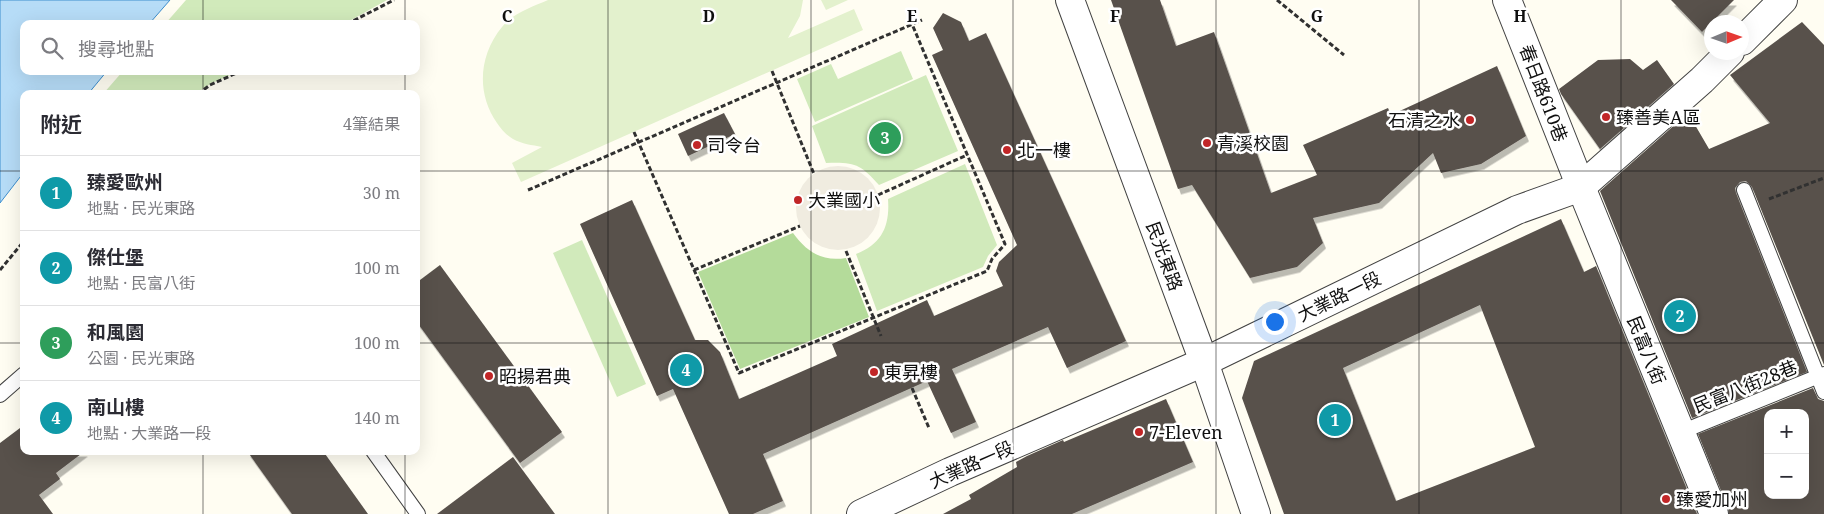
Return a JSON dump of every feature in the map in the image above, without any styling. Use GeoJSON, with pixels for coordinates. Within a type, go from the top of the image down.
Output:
{"type":"FeatureCollection","features":[{"type":"Feature","properties":{"kind":"street","name":"民光東路"},"geometry":{"type":"LineString","coordinates":[[1070,0],[1204,362],[1256,514]]}},
{"type":"Feature","properties":{"kind":"street","name":"春日路610巷"},"geometry":{"type":"LineString","coordinates":[[1507,0],[1581,187]]}},
{"type":"Feature","properties":{"kind":"street"},"geometry":{"type":"LineString","coordinates":[[1749,34],[1780,1]]}},
{"type":"Feature","properties":{"kind":"street","name":"大業路一段"},"geometry":{"type":"LineString","coordinates":[[860,514],[950,472],[1204,362],[1518,210],[1581,187],[1722,60]]}},
{"type":"Feature","properties":{"kind":"street","name":"民富八街"},"geometry":{"type":"LineString","coordinates":[[1581,187],[1714,514]]}},
{"type":"Feature","properties":{"kind":"lane"},"geometry":{"type":"LineString","coordinates":[[1744,190],[1821,375],[1824,392]]}},
{"type":"Feature","properties":{"kind":"lane","name":"民富八街28巷"},"geometry":{"type":"LineString","coordinates":[[1681,432],[1821,375]]}},
{"type":"Feature","properties":{"kind":"lane"},"geometry":{"type":"LineString","coordinates":[[0,395],[20,378]]}},
{"type":"Feature","properties":{"kind":"lane"},"geometry":{"type":"LineString","coordinates":[[376,455],[418,514]]}},
{"type":"Feature","properties":{"kind":"path"},"geometry":{"type":"LineString","coordinates":[[355,20],[394,0]]}},
{"type":"Feature","properties":{"kind":"path"},"geometry":{"type":"LineString","coordinates":[[1277,0],[1344,55]]}},
{"type":"Feature","properties":{"kind":"path"},"geometry":{"type":"LineString","coordinates":[[528,190],[922,20]]}},
{"type":"Feature","properties":{"kind":"path"},"geometry":{"type":"LineString","coordinates":[[634,132],[739,373],[986,271],[992,259],[1005,244],[912,24]]}},
{"type":"Feature","properties":{"kind":"path"},"geometry":{"type":"LineString","coordinates":[[772,71],[814,174]]}},
{"type":"Feature","properties":{"kind":"path"},"geometry":{"type":"LineString","coordinates":[[203,90],[232,75]]}},
{"type":"Feature","properties":{"kind":"path"},"geometry":{"type":"LineString","coordinates":[[878,195],[967,155]]}},
{"type":"Feature","properties":{"kind":"path"},"geometry":{"type":"LineString","coordinates":[[1750,206],[1824,178]]}},
{"type":"Feature","properties":{"kind":"path"},"geometry":{"type":"LineString","coordinates":[[694,270],[800,226]]}},
{"type":"Feature","properties":{"kind":"path"},"geometry":{"type":"LineString","coordinates":[[0,270],[20,245]]}},
{"type":"Feature","properties":{"kind":"path"},"geometry":{"type":"LineString","coordinates":[[846,251],[881,336]]}},
{"type":"Feature","properties":{"kind":"path"},"geometry":{"type":"LineString","coordinates":[[912,388],[929,428]]}},
{"type":"Feature","properties":{"kind":"green space"},"geometry":{"type":"Polygon","coordinates":[[[186,0],[387,0],[351,20],[168,20],[186,0]]]}},
{"type":"Feature","properties":{"kind":"green space"},"geometry":{"type":"Polygon","coordinates":[[[548,0],[803,0],[800,16],[788,38],[854,9],[863,30],[521,182],[512,163],[542,147],[523,143],[513,139],[504,132],[490,111],[483,87],[483,74],[485,62],[494,38],[506,22],[523,11],[548,0]]]}},
{"type":"Feature","properties":{"kind":"green space"},"geometry":{"type":"Polygon","coordinates":[[[821,0],[848,0],[826,10],[821,0]]]}},
{"type":"Feature","properties":{"kind":"green space"},"geometry":{"type":"Polygon","coordinates":[[[901,51],[913,79],[815,122],[797,79],[831,64],[838,79],[901,51]]]}},
{"type":"Feature","properties":{"kind":"green space"},"geometry":{"type":"Polygon","coordinates":[[[120,75],[230,75],[201,90],[106,90],[120,75]]]}},
{"type":"Feature","properties":{"kind":"green space"},"geometry":{"type":"Polygon","coordinates":[[[926,75],[958,151],[879,185],[867,173],[856,166],[844,163],[826,163],[812,126],[926,75]]]}},
{"type":"Feature","properties":{"kind":"green space"},"geometry":{"type":"Polygon","coordinates":[[[965,164],[997,245],[988,256],[983,267],[877,311],[856,254],[872,245],[882,233],[888,218],[888,199],[965,164]]]}},
{"type":"Feature","properties":{"kind":"green space"},"geometry":{"type":"Polygon","coordinates":[[[793,233],[810,250],[822,257],[846,258],[869,317],[740,369],[698,272],[793,233]]]}},
{"type":"Feature","properties":{"kind":"green space"},"geometry":{"type":"Polygon","coordinates":[[[582,240],[646,384],[617,397],[553,253],[582,240]]]}},
{"type":"Feature","properties":{"kind":"shaded area"},"geometry":{"type":"Polygon","coordinates":[[[838,166],[854,169],[868,178],[877,192],[880,208],[877,224],[868,238],[854,247],[838,250],[822,247],[808,238],[799,224],[796,208],[799,192],[808,178],[822,169],[838,166]]]}},
{"type":"Feature","properties":{"kind":"water"},"geometry":{"type":"Polygon","coordinates":[[[0,0],[170,0],[152,20],[20,20],[20,75],[104,75],[91,90],[20,90],[20,177],[0,203],[0,0]]]}},
{"type":"Feature","properties":{"kind":"building"},"geometry":{"type":"Polygon","coordinates":[[[1111,0],[1160,0],[1176,46],[1214,32],[1271,193],[1317,175],[1303,145],[1388,108],[1391,115],[1497,66],[1526,136],[1481,164],[1441,173],[1433,153],[1379,203],[1313,218],[1323,243],[1297,267],[1250,278],[1192,185],[1178,189],[1111,0]]]}},
{"type":"Feature","properties":{"kind":"building"},"geometry":{"type":"Polygon","coordinates":[[[1671,0],[1734,0],[1719,15],[1704,15],[1704,30],[1702,32],[1671,0]]]}},
{"type":"Feature","properties":{"kind":"building"},"geometry":{"type":"Polygon","coordinates":[[[943,13],[961,22],[969,41],[986,33],[1126,341],[1067,368],[1048,327],[952,369],[976,422],[951,433],[927,381],[763,454],[783,501],[753,514],[729,514],[673,389],[657,396],[580,224],[632,200],[695,340],[708,340],[720,352],[739,399],[837,356],[832,344],[927,300],[934,316],[1003,286],[996,271],[999,262],[1017,245],[932,55],[943,50],[933,28],[943,13]]]}},
{"type":"Feature","properties":{"kind":"building"},"geometry":{"type":"Polygon","coordinates":[[[1802,22],[1824,45],[1824,365],[1752,187],[1746,181],[1740,182],[1735,188],[1736,193],[1807,372],[1692,418],[1600,191],[1688,113],[1709,149],[1770,123],[1730,75],[1802,22]]]}},
{"type":"Feature","properties":{"kind":"building","name":"臻善美A區"},"geometry":{"type":"Polygon","coordinates":[[[1630,59],[1643,70],[1657,60],[1674,84],[1600,149],[1559,89],[1598,60],[1630,59]]]}},
{"type":"Feature","properties":{"kind":"building","name":"司令台"},"geometry":{"type":"Polygon","coordinates":[[[724,113],[735,134],[688,156],[678,134],[724,113]]]}},
{"type":"Feature","properties":{"kind":"building"},"geometry":{"type":"Polygon","coordinates":[[[1561,219],[1584,272],[1596,266],[1697,514],[1284,514],[1242,398],[1254,361],[1561,219]],[[1480,305],[1343,368],[1396,501],[1535,447],[1480,305]]]}},
{"type":"Feature","properties":{"kind":"building","name":"昭揚君典"},"geometry":{"type":"Polygon","coordinates":[[[440,265],[562,432],[520,463],[420,326],[420,280],[440,265]]]}},
{"type":"Feature","properties":{"kind":"building"},"geometry":{"type":"Polygon","coordinates":[[[1813,388],[1818,399],[1824,401],[1824,514],[1729,514],[1698,434],[1813,388]]]}},
{"type":"Feature","properties":{"kind":"building"},"geometry":{"type":"Polygon","coordinates":[[[1166,399],[1193,462],[1072,514],[943,514],[971,499],[969,495],[1017,467],[1016,462],[1027,456],[1166,399]]]}},
{"type":"Feature","properties":{"kind":"building"},"geometry":{"type":"Polygon","coordinates":[[[20,428],[20,455],[80,455],[56,473],[60,479],[39,495],[53,514],[0,514],[0,443],[20,428]]]}},
{"type":"Feature","properties":{"kind":"building"},"geometry":{"type":"Polygon","coordinates":[[[250,455],[326,455],[368,514],[292,514],[250,455]]]}},
{"type":"Feature","properties":{"kind":"building"},"geometry":{"type":"Polygon","coordinates":[[[513,457],[555,514],[437,514],[513,457]]]}},
{"type":"Feature","properties":{"kind":"place","name":"臻善美A區"},"geometry":{"type":"Point","coordinates":[1606,117]}},
{"type":"Feature","properties":{"kind":"place","name":"石清之水"},"geometry":{"type":"Point","coordinates":[1470,120]}},
{"type":"Feature","properties":{"kind":"place","name":"和風園"},"geometry":{"type":"Point","coordinates":[885,138]}},
{"type":"Feature","properties":{"kind":"place","name":"青溪校園"},"geometry":{"type":"Point","coordinates":[1207,143]}},
{"type":"Feature","properties":{"kind":"place","name":"司令台"},"geometry":{"type":"Point","coordinates":[697,145]}},
{"type":"Feature","properties":{"kind":"place","name":"北一樓"},"geometry":{"type":"Point","coordinates":[1007,150]}},
{"type":"Feature","properties":{"kind":"place","name":"大業國小"},"geometry":{"type":"Point","coordinates":[798,200]}},
{"type":"Feature","properties":{"kind":"place","name":"傑仕堡"},"geometry":{"type":"Point","coordinates":[1680,316]}},
{"type":"Feature","properties":{"kind":"place","name":"南山樓"},"geometry":{"type":"Point","coordinates":[686,370]}},
{"type":"Feature","properties":{"kind":"place","name":"東昇樓"},"geometry":{"type":"Point","coordinates":[874,372]}},
{"type":"Feature","properties":{"kind":"place","name":"昭揚君典"},"geometry":{"type":"Point","coordinates":[489,376]}},
{"type":"Feature","properties":{"kind":"place","name":"臻愛歐州"},"geometry":{"type":"Point","coordinates":[1335,420]}},
{"type":"Feature","properties":{"kind":"place","name":"7-Eleven"},"geometry":{"type":"Point","coordinates":[1139,432]}},
{"type":"Feature","properties":{"kind":"place","name":"臻愛加州"},"geometry":{"type":"Point","coordinates":[1666,499]}}]}
